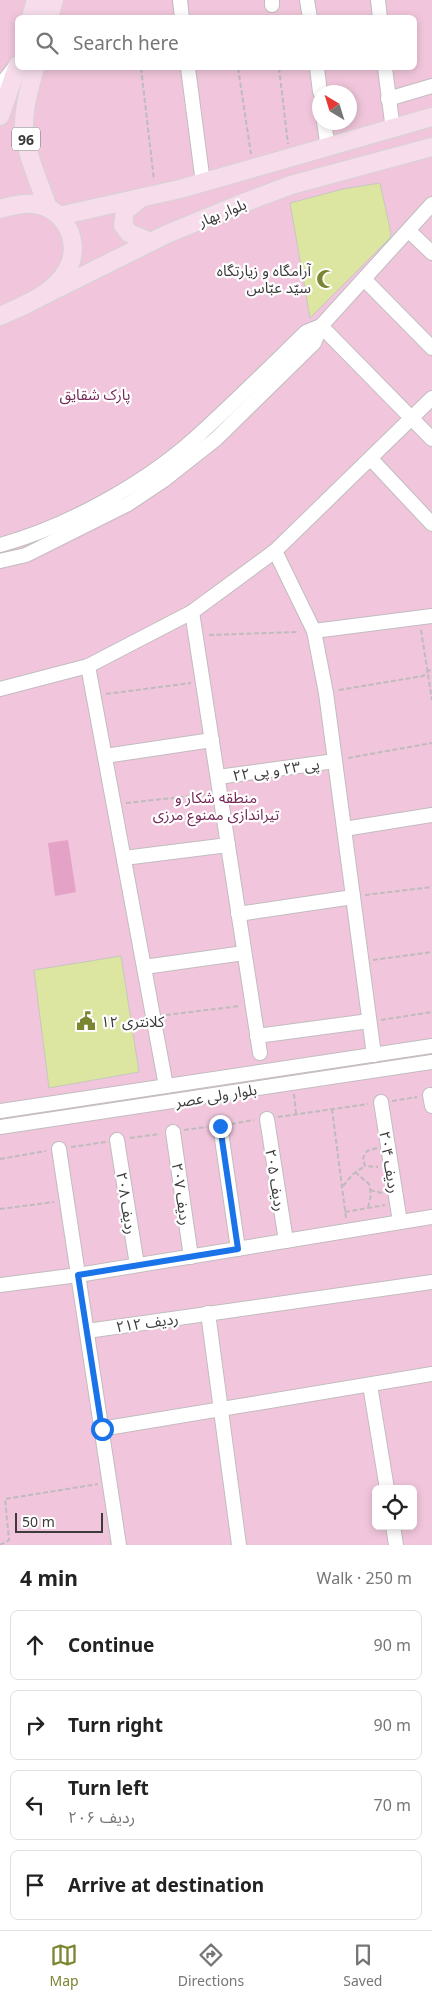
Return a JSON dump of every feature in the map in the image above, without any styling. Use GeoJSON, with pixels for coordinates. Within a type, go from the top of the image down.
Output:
{"type":"FeatureCollection","features":[{"type":"Feature","properties":{"kind":"main road"},"geometry":{"type":"LineString","coordinates":[[32,15],[36,0]]}},
{"type":"Feature","properties":{"kind":"main road"},"geometry":{"type":"LineString","coordinates":[[50,15],[54,0]]}},
{"type":"Feature","properties":{"kind":"main road","name":"96"},"geometry":{"type":"LineString","coordinates":[[0,116],[16,70]]}},
{"type":"Feature","properties":{"kind":"main road","name":"96"},"geometry":{"type":"LineString","coordinates":[[0,316],[22,306],[50,289],[68,268],[73,255],[73,240],[68,227],[53,212],[28,148],[24,126],[26,106],[35,70]]}},
{"type":"Feature","properties":{"kind":"main road","name":"بلوار بهار"},"geometry":{"type":"LineString","coordinates":[[0,209],[34,204],[53,212],[149,196],[254,169],[432,118]]}},
{"type":"Feature","properties":{"kind":"main road","name":"بلوار بهار"},"geometry":{"type":"LineString","coordinates":[[22,306],[81,279],[151,242],[219,212],[291,185],[432,147]]}},
{"type":"Feature","properties":{"kind":"main road"},"geometry":{"type":"LineString","coordinates":[[149,196],[125,211],[123,225],[129,233],[151,242]]}},
{"type":"Feature","properties":{"kind":"street"},"geometry":{"type":"LineString","coordinates":[[180,0],[182,15]]}},
{"type":"Feature","properties":{"kind":"street"},"geometry":{"type":"LineString","coordinates":[[308,0],[310,15]]}},
{"type":"Feature","properties":{"kind":"street"},"geometry":{"type":"LineString","coordinates":[[378,0],[380,15]]}},
{"type":"Feature","properties":{"kind":"street"},"geometry":{"type":"LineString","coordinates":[[0,86],[15,68]]}},
{"type":"Feature","properties":{"kind":"street"},"geometry":{"type":"LineString","coordinates":[[188,70],[203,183]]}},
{"type":"Feature","properties":{"kind":"street"},"geometry":{"type":"LineString","coordinates":[[317,70],[319,85]]}},
{"type":"Feature","properties":{"kind":"street"},"geometry":{"type":"LineString","coordinates":[[385,70],[393,130]]}},
{"type":"Feature","properties":{"kind":"street"},"geometry":{"type":"LineString","coordinates":[[388,99],[432,86]]}},
{"type":"Feature","properties":{"kind":"street"},"geometry":{"type":"LineString","coordinates":[[325,130],[328,148]]}},
{"type":"Feature","properties":{"kind":"street"},"geometry":{"type":"LineString","coordinates":[[0,561],[26,555],[128,504],[164,480],[216,439],[314,343],[321,326],[365,280],[432,204]]}},
{"type":"Feature","properties":{"kind":"street"},"geometry":{"type":"LineString","coordinates":[[409,231],[432,254]]}},
{"type":"Feature","properties":{"kind":"street"},"geometry":{"type":"LineString","coordinates":[[365,280],[432,348]]}},
{"type":"Feature","properties":{"kind":"street"},"geometry":{"type":"LineString","coordinates":[[321,326],[432,439]]}},
{"type":"Feature","properties":{"kind":"street"},"geometry":{"type":"LineString","coordinates":[[0,545],[20,539],[73,516],[124,489],[163,463],[192,440],[306,332],[321,326]]}},
{"type":"Feature","properties":{"kind":"street"},"geometry":{"type":"LineString","coordinates":[[0,689],[88,666],[192,612],[275,551],[432,398]]}},
{"type":"Feature","properties":{"kind":"street"},"geometry":{"type":"LineString","coordinates":[[371,459],[432,524]]}},
{"type":"Feature","properties":{"kind":"street"},"geometry":{"type":"LineString","coordinates":[[275,551],[314,631],[326,693],[368,1022],[374,1055]]}},
{"type":"Feature","properties":{"kind":"street"},"geometry":{"type":"LineString","coordinates":[[192,612],[260,1053]]}},
{"type":"Feature","properties":{"kind":"street"},"geometry":{"type":"LineString","coordinates":[[314,631],[426,617]]}},
{"type":"Feature","properties":{"kind":"street"},"geometry":{"type":"LineString","coordinates":[[88,666],[166,1086]]}},
{"type":"Feature","properties":{"kind":"street"},"geometry":{"type":"LineString","coordinates":[[105,756],[212,740]]}},
{"type":"Feature","properties":{"kind":"street","name":"پی ۲۳ و پی ۲۲"},"geometry":{"type":"LineString","coordinates":[[218,777],[335,760]]}},
{"type":"Feature","properties":{"kind":"street"},"geometry":{"type":"LineString","coordinates":[[344,829],[432,815]]}},
{"type":"Feature","properties":{"kind":"street"},"geometry":{"type":"LineString","coordinates":[[124,858],[228,844]]}},
{"type":"Feature","properties":{"kind":"street"},"geometry":{"type":"LineString","coordinates":[[238,914],[353,897]]}},
{"type":"Feature","properties":{"kind":"street"},"geometry":{"type":"LineString","coordinates":[[144,967],[244,953]]}},
{"type":"Feature","properties":{"kind":"street"},"geometry":{"type":"LineString","coordinates":[[257,1036],[368,1022]]}},
{"type":"Feature","properties":{"kind":"street","name":"بلوار ولی عصر"},"geometry":{"type":"LineString","coordinates":[[0,1111],[432,1046]]}},
{"type":"Feature","properties":{"kind":"street","name":"بلوار ولی عصر"},"geometry":{"type":"LineString","coordinates":[[0,1127],[432,1062]]}},
{"type":"Feature","properties":{"kind":"street","name":"ردیف ۲۰۴"},"geometry":{"type":"LineString","coordinates":[[381,1102],[392,1199],[400,1222]]}},
{"type":"Feature","properties":{"kind":"street","name":"ردیف ۲۰۵"},"geometry":{"type":"LineString","coordinates":[[266,1119],[286,1241]]}},
{"type":"Feature","properties":{"kind":"street"},"geometry":{"type":"LineString","coordinates":[[220,1126],[238,1249]]}},
{"type":"Feature","properties":{"kind":"street","name":"ردیف ۲۰۷"},"geometry":{"type":"LineString","coordinates":[[173,1132],[191,1257]]}},
{"type":"Feature","properties":{"kind":"street","name":"ردیف ۲۰۸"},"geometry":{"type":"LineString","coordinates":[[117,1140],[137,1265]]}},
{"type":"Feature","properties":{"kind":"street"},"geometry":{"type":"LineString","coordinates":[[59,1149],[119,1545]]}},
{"type":"Feature","properties":{"kind":"street"},"geometry":{"type":"LineString","coordinates":[[0,1285],[78,1275],[432,1217]]}},
{"type":"Feature","properties":{"kind":"street","name":"ردیف ۲۱۲"},"geometry":{"type":"LineString","coordinates":[[87,1331],[432,1282]]}},
{"type":"Feature","properties":{"kind":"street"},"geometry":{"type":"LineString","coordinates":[[208,1313],[239,1545]]}},
{"type":"Feature","properties":{"kind":"street"},"geometry":{"type":"LineString","coordinates":[[102,1429],[432,1374]]}},
{"type":"Feature","properties":{"kind":"street"},"geometry":{"type":"LineString","coordinates":[[370,1384],[386,1485]]}},
{"type":"Feature","properties":{"kind":"street"},"geometry":{"type":"LineString","coordinates":[[394,1530],[396,1545]]}},
{"type":"Feature","properties":{"kind":"path"},"geometry":{"type":"LineString","coordinates":[[141,70],[149,196]]}},
{"type":"Feature","properties":{"kind":"path"},"geometry":{"type":"LineString","coordinates":[[238,70],[254,169]]}},
{"type":"Feature","properties":{"kind":"path"},"geometry":{"type":"LineString","coordinates":[[280,70],[290,159]]}},
{"type":"Feature","properties":{"kind":"path"},"geometry":{"type":"LineString","coordinates":[[426,617],[428,672],[432,700]]}},
{"type":"Feature","properties":{"kind":"path"},"geometry":{"type":"LineString","coordinates":[[196,635],[314,631]]}},
{"type":"Feature","properties":{"kind":"path"},"geometry":{"type":"LineString","coordinates":[[326,693],[423,676],[432,668]]}},
{"type":"Feature","properties":{"kind":"path"},"geometry":{"type":"LineString","coordinates":[[94,696],[203,681]]}},
{"type":"Feature","properties":{"kind":"path"},"geometry":{"type":"LineString","coordinates":[[335,760],[432,743]]}},
{"type":"Feature","properties":{"kind":"path"},"geometry":{"type":"LineString","coordinates":[[114,804],[220,792]]}},
{"type":"Feature","properties":{"kind":"path"},"geometry":{"type":"LineString","coordinates":[[353,897],[432,887]]}},
{"type":"Feature","properties":{"kind":"path"},"geometry":{"type":"LineString","coordinates":[[361,962],[432,952]]}},
{"type":"Feature","properties":{"kind":"path"},"geometry":{"type":"LineString","coordinates":[[153,1017],[252,1005]]}},
{"type":"Feature","properties":{"kind":"path"},"geometry":{"type":"LineString","coordinates":[[368,1022],[432,1012]]}},
{"type":"Feature","properties":{"kind":"path"},"geometry":{"type":"LineString","coordinates":[[293,1083],[296,1114]]}},
{"type":"Feature","properties":{"kind":"path"},"geometry":{"type":"LineString","coordinates":[[332,1109],[348,1231]]}},
{"type":"Feature","properties":{"kind":"path"},"geometry":{"type":"LineString","coordinates":[[365,1166],[364,1154],[379,1148]]}},
{"type":"Feature","properties":{"kind":"path"},"geometry":{"type":"LineString","coordinates":[[342,1188],[355,1172],[365,1166],[373,1168],[382,1167]]}},
{"type":"Feature","properties":{"kind":"path"},"geometry":{"type":"LineString","coordinates":[[355,1172],[369,1184],[368,1208]]}},
{"type":"Feature","properties":{"kind":"path"},"geometry":{"type":"LineString","coordinates":[[370,1190],[392,1199]]}},
{"type":"Feature","properties":{"kind":"path"},"geometry":{"type":"LineString","coordinates":[[345,1212],[368,1208],[392,1199]]}},
{"type":"Feature","properties":{"kind":"path"},"geometry":{"type":"LineString","coordinates":[[0,1209],[67,1201]]}},
{"type":"Feature","properties":{"kind":"path"},"geometry":{"type":"LineString","coordinates":[[0,1545],[9,1540],[5,1499],[110,1482]]}},
{"type":"Feature","properties":{"kind":"green space","name":"منطقه شکار و تیراندازی ممنوع مرزی"},"geometry":{"type":"Polygon","coordinates":[[[0,0],[432,0],[432,1545],[0,1545],[0,0]]]}},
{"type":"Feature","properties":{"kind":"shaded area"},"geometry":{"type":"Polygon","coordinates":[[[68,840],[76,892],[55,896],[48,843],[68,840]]]}},
{"type":"Feature","properties":{"kind":"building","name":"آرامگاه و زیارتگاه سیّد عبّاس"},"geometry":{"type":"Polygon","coordinates":[[[380,183],[391,233],[390,238],[310,318],[290,203],[343,189],[380,183]]]}},
{"type":"Feature","properties":{"kind":"building","name":"کلانتری ۱۲"},"geometry":{"type":"Polygon","coordinates":[[[121,956],[139,1072],[49,1088],[34,970],[121,956]]]}},
{"type":"Feature","properties":{"kind":"place","name":"آرامگاه و زیارتگاه سیّد عبّاس"},"geometry":{"type":"Point","coordinates":[326,279]}},
{"type":"Feature","properties":{"kind":"place","name":"کلانتری ۱۲"},"geometry":{"type":"Point","coordinates":[86,1021]}},
{"type":"Feature","properties":{"kind":"route"},"geometry":{"type":"LineString","coordinates":[[102,1429],[78,1275],[238,1249],[220,1126]]}},
{"type":"Feature","properties":{"kind":"park label","name":"پارک شقایق"},"geometry":{"type":"Point","coordinates":[95,394]}}]}
